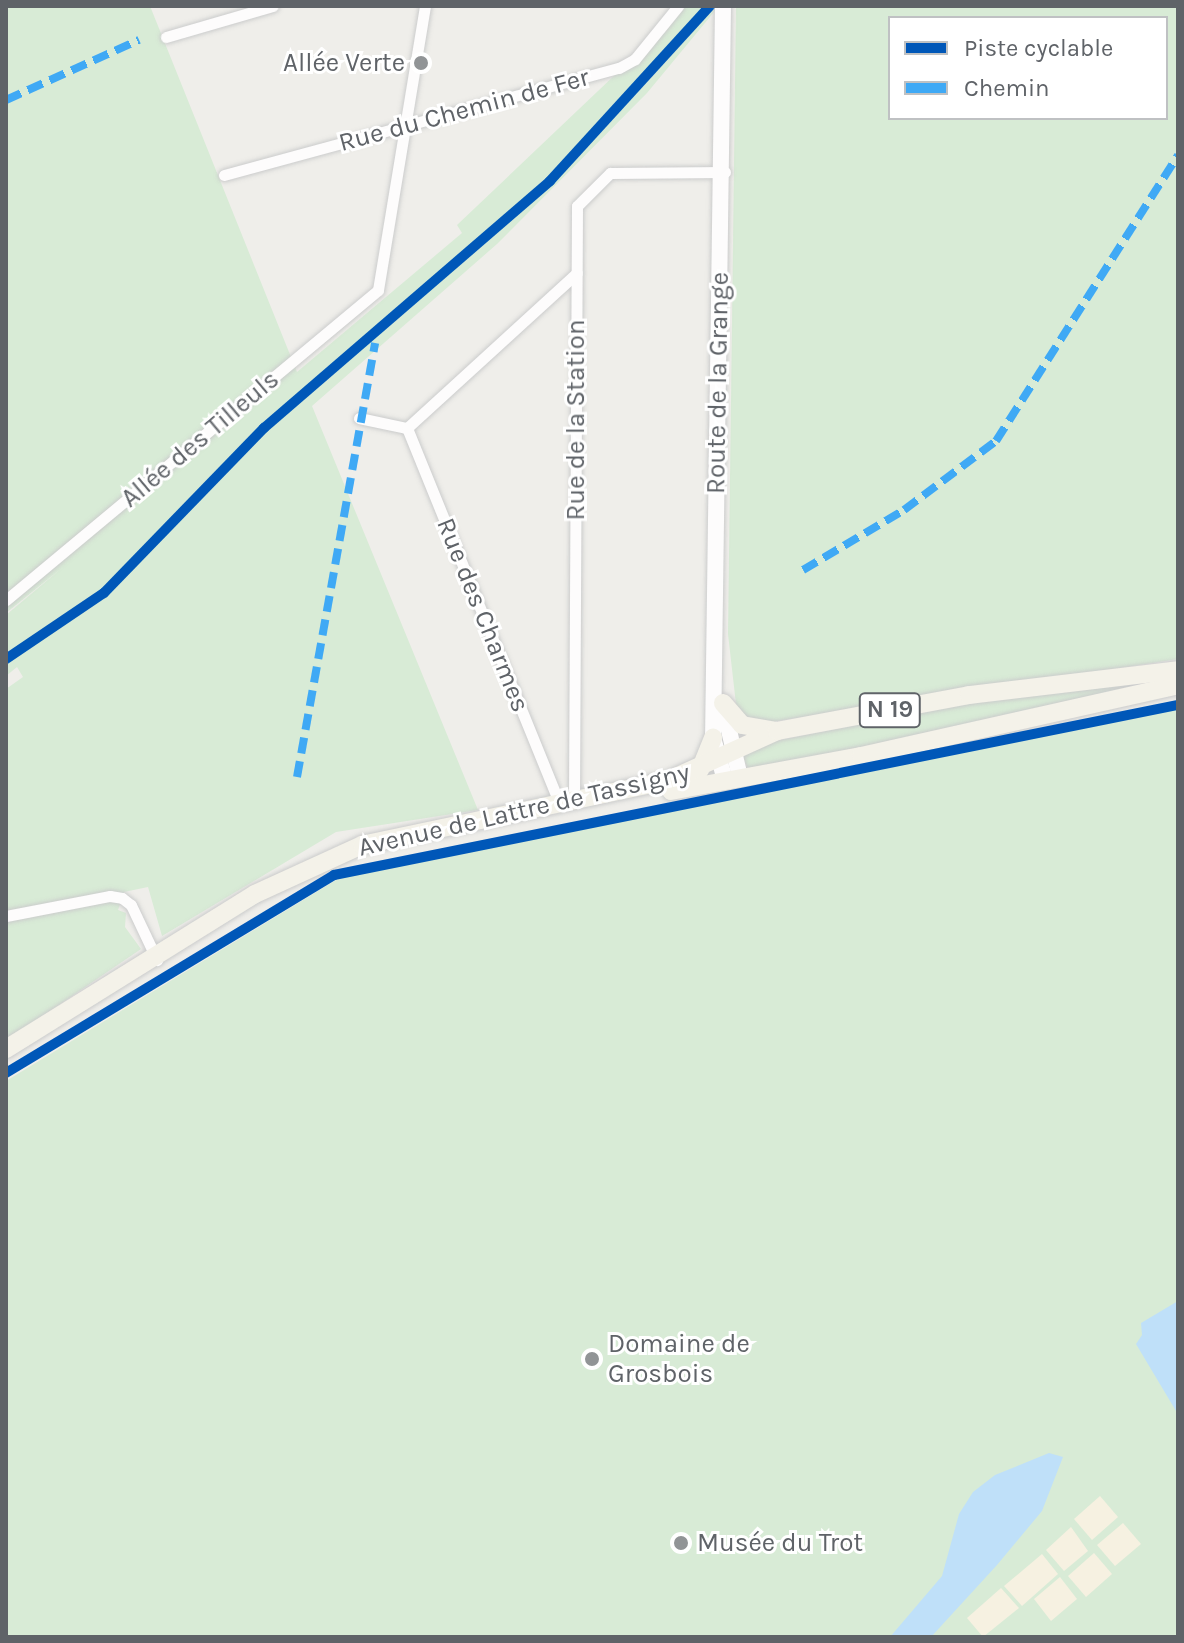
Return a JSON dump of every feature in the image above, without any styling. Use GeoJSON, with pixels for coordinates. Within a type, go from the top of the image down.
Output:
{"type":"FeatureCollection","features":[{"type":"Feature","properties":{"kind":"main road","name":"Route de la Grange"},"geometry":{"type":"LineString","coordinates":[[725,6],[718,704],[713,738],[725,756]]}},
{"type":"Feature","properties":{"kind":"main road","name":"Avenue de Lattre de Tassigny"},"geometry":{"type":"LineString","coordinates":[[6,1049],[157,960],[255,894],[343,852],[700,770],[777,731],[969,695],[1178,670]]}},
{"type":"Feature","properties":{"kind":"main road","name":"N 19"},"geometry":{"type":"LineString","coordinates":[[6,1059],[157,960],[276,893],[359,855],[1000,727],[1178,685]]}},
{"type":"Feature","properties":{"kind":"main road","name":"Route de la Grange"},"geometry":{"type":"LineString","coordinates":[[718,704],[725,756]]}},
{"type":"Feature","properties":{"kind":"main road"},"geometry":{"type":"LineString","coordinates":[[718,704],[742,725],[777,731]]}},
{"type":"Feature","properties":{"kind":"main road"},"geometry":{"type":"LineString","coordinates":[[700,770],[713,738]]}},
{"type":"Feature","properties":{"kind":"main road"},"geometry":{"type":"LineString","coordinates":[[725,756],[733,778]]}},
{"type":"Feature","properties":{"kind":"street"},"geometry":{"type":"LineString","coordinates":[[166,37],[235,11],[273,6]]}},
{"type":"Feature","properties":{"kind":"street"},"geometry":{"type":"LineString","coordinates":[[405,125],[425,6]]}},
{"type":"Feature","properties":{"kind":"street","name":"Rue du Chemin de Fer"},"geometry":{"type":"LineString","coordinates":[[224,175],[627,65],[678,6]]}},
{"type":"Feature","properties":{"kind":"street","name":"Allée des Tilleuls"},"geometry":{"type":"LineString","coordinates":[[6,600],[376,292],[384,270],[405,125]]}},
{"type":"Feature","properties":{"kind":"street","name":"Rue de la Station"},"geometry":{"type":"LineString","coordinates":[[567,801],[577,206],[610,173],[724,172]]}},
{"type":"Feature","properties":{"kind":"street"},"geometry":{"type":"LineString","coordinates":[[359,418],[407,428],[577,273]]}},
{"type":"Feature","properties":{"kind":"street","name":"Rue des Charmes"},"geometry":{"type":"LineString","coordinates":[[407,428],[567,801]]}},
{"type":"Feature","properties":{"kind":"street"},"geometry":{"type":"LineString","coordinates":[[6,916],[116,896],[131,905],[157,960]]}},
{"type":"Feature","properties":{"kind":"green space"},"geometry":{"type":"Polygon","coordinates":[[[6,6],[150,6],[297,372],[462,233],[457,225],[618,72],[640,62],[686,6],[719,6],[647,93],[497,244],[312,406],[478,810],[336,832],[162,936],[148,887],[124,892],[118,910],[126,913],[125,927],[141,949],[6,1041],[6,689],[23,677],[17,667],[6,676],[6,615],[63,567],[6,613],[6,6]]]}},
{"type":"Feature","properties":{"kind":"green space"},"geometry":{"type":"Polygon","coordinates":[[[736,6],[1178,6],[1178,659],[770,722],[747,721],[737,713],[728,634],[736,6]]]}},
{"type":"Feature","properties":{"kind":"green space"},"geometry":{"type":"Polygon","coordinates":[[[1178,675],[1042,711],[749,770],[744,760],[743,754],[766,743],[988,698],[1178,675]]]}},
{"type":"Feature","properties":{"kind":"green space","name":"Domaine de Grosbois"},"geometry":{"type":"Polygon","coordinates":[[[1178,709],[1178,1637],[6,1637],[6,1081],[341,877],[1178,709]]]}},
{"type":"Feature","properties":{"kind":"sand"},"geometry":{"type":"Polygon","coordinates":[[[1100,1496],[1118,1517],[1092,1540],[1074,1519],[1100,1496]]]}},
{"type":"Feature","properties":{"kind":"sand"},"geometry":{"type":"Polygon","coordinates":[[[1123,1523],[1141,1544],[1115,1566],[1097,1545],[1123,1523]]]}},
{"type":"Feature","properties":{"kind":"sand"},"geometry":{"type":"Polygon","coordinates":[[[1071,1527],[1088,1551],[1064,1571],[1046,1550],[1071,1527]]]}},
{"type":"Feature","properties":{"kind":"sand"},"geometry":{"type":"Polygon","coordinates":[[[1094,1553],[1112,1574],[1086,1597],[1068,1576],[1094,1553]]]}},
{"type":"Feature","properties":{"kind":"sand"},"geometry":{"type":"Polygon","coordinates":[[[1042,1554],[1058,1574],[1022,1606],[1004,1586],[1042,1554]]]}},
{"type":"Feature","properties":{"kind":"sand"},"geometry":{"type":"Polygon","coordinates":[[[1060,1577],[1077,1599],[1051,1621],[1034,1599],[1060,1577]]]}},
{"type":"Feature","properties":{"kind":"sand"},"geometry":{"type":"Polygon","coordinates":[[[1001,1588],[1019,1608],[983,1637],[967,1618],[1001,1588]]]}},
{"type":"Feature","properties":{"kind":"water"},"geometry":{"type":"Polygon","coordinates":[[[1178,1301],[1176,1411],[1136,1344],[1142,1335],[1141,1323],[1178,1301]]]}},
{"type":"Feature","properties":{"kind":"water"},"geometry":{"type":"Polygon","coordinates":[[[1049,1453],[1063,1457],[1042,1511],[997,1565],[931,1637],[890,1637],[942,1576],[959,1514],[973,1492],[995,1475],[1049,1453]]]}},
{"type":"Feature","properties":{"kind":"marked path"},"geometry":{"type":"LineString","coordinates":[[6,100],[139,40]]}},
{"type":"Feature","properties":{"kind":"marked path"},"geometry":{"type":"LineString","coordinates":[[803,570],[904,510],[996,441],[1178,155]]}},
{"type":"Feature","properties":{"kind":"marked path"},"geometry":{"type":"LineString","coordinates":[[297,777],[375,343]]}},
{"type":"Feature","properties":{"kind":"cycle path"},"geometry":{"type":"LineString","coordinates":[[6,659],[104,593],[264,428],[550,181],[710,6]]}},
{"type":"Feature","properties":{"kind":"cycle path"},"geometry":{"type":"LineString","coordinates":[[6,1073],[334,875],[1178,705]]}},
{"type":"Feature","properties":{"kind":"place","name":"Allée Verte"},"geometry":{"type":"Point","coordinates":[421,63]}},
{"type":"Feature","properties":{"kind":"place","name":"Domaine de Grosbois"},"geometry":{"type":"Point","coordinates":[592,1359]}},
{"type":"Feature","properties":{"kind":"place","name":"Musée du Trot"},"geometry":{"type":"Point","coordinates":[681,1543]}}]}
